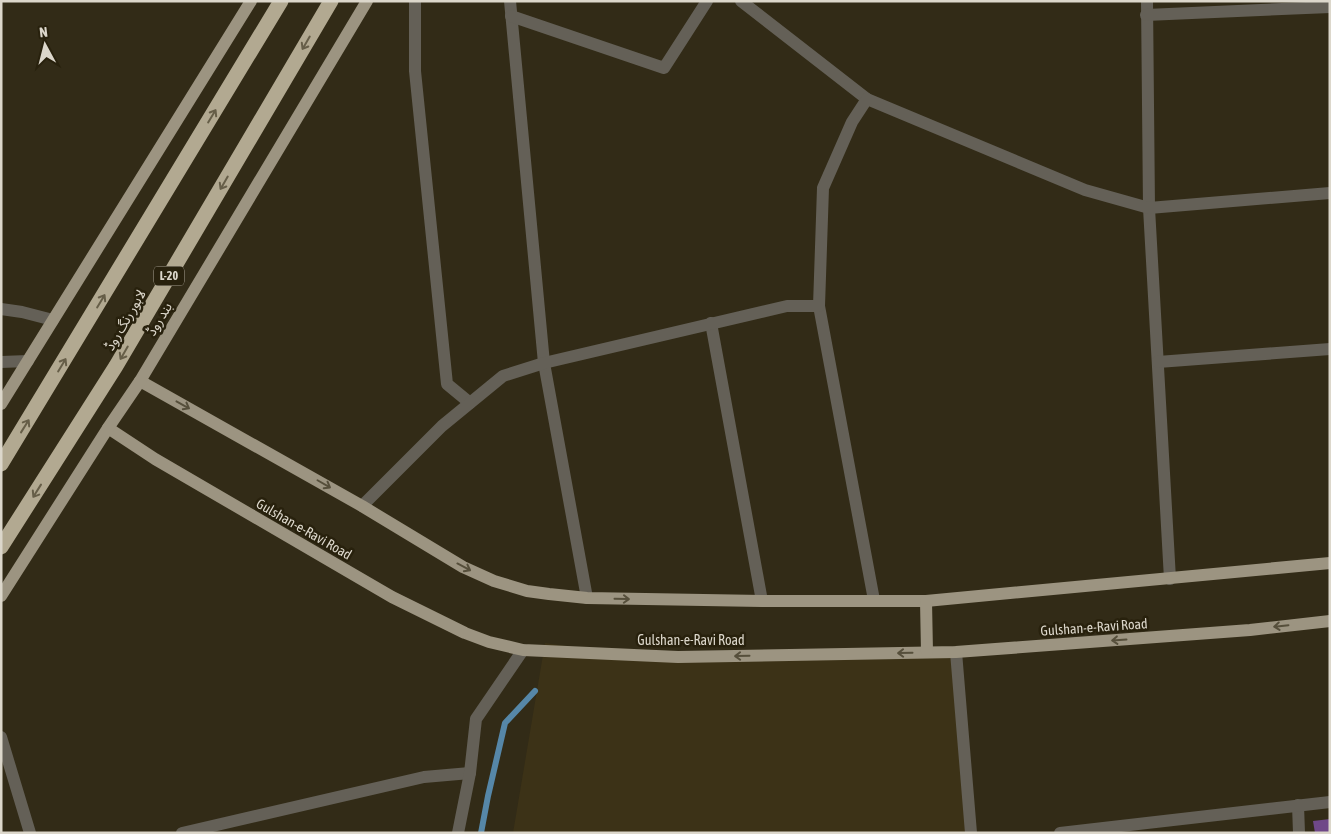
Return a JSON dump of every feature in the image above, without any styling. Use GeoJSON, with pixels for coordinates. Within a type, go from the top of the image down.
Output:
{"type":"FeatureCollection","features":[{"type":"Feature","properties":{"kind":"highway"},"geometry":{"type":"LineString","coordinates":[[1,464],[281,1]]}},
{"type":"Feature","properties":{"kind":"highway","name":"لاہور رنگ روڈ"},"geometry":{"type":"LineString","coordinates":[[1,547],[116,366],[331,1]]}},
{"type":"Feature","properties":{"kind":"main road"},"geometry":{"type":"LineString","coordinates":[[1,404],[251,1]]}},
{"type":"Feature","properties":{"kind":"main road","name":"بند روڈ"},"geometry":{"type":"LineString","coordinates":[[1,596],[140,381],[367,1]]}},
{"type":"Feature","properties":{"kind":"main road"},"geometry":{"type":"LineString","coordinates":[[140,381],[362,506],[462,567],[494,581],[527,590],[587,598],[762,602],[926,601],[1330,563]]}},
{"type":"Feature","properties":{"kind":"main road","name":"Gulshan-e-Ravi Road"},"geometry":{"type":"LineString","coordinates":[[108,428],[155,459],[392,597],[464,633],[489,642],[523,650],[678,657],[956,652],[1230,631],[1330,621]]}},
{"type":"Feature","properties":{"kind":"main road"},"geometry":{"type":"LineString","coordinates":[[926,601],[928,652]]}},
{"type":"Feature","properties":{"kind":"street"},"geometry":{"type":"LineString","coordinates":[[415,1],[415,71],[447,384],[470,403]]}},
{"type":"Feature","properties":{"kind":"street"},"geometry":{"type":"LineString","coordinates":[[510,1],[544,362],[587,598]]}},
{"type":"Feature","properties":{"kind":"street"},"geometry":{"type":"LineString","coordinates":[[512,16],[664,68],[708,1]]}},
{"type":"Feature","properties":{"kind":"street"},"geometry":{"type":"LineString","coordinates":[[741,1],[868,99],[1085,190],[1149,208],[1330,193]]}},
{"type":"Feature","properties":{"kind":"street"},"geometry":{"type":"LineString","coordinates":[[1147,1],[1149,208],[1170,579]]}},
{"type":"Feature","properties":{"kind":"street"},"geometry":{"type":"LineString","coordinates":[[1146,15],[1330,7]]}},
{"type":"Feature","properties":{"kind":"street"},"geometry":{"type":"LineString","coordinates":[[868,99],[852,122],[823,188],[819,306],[874,600]]}},
{"type":"Feature","properties":{"kind":"street"},"geometry":{"type":"LineString","coordinates":[[362,506],[442,426],[503,376],[544,362],[787,306],[819,306]]}},
{"type":"Feature","properties":{"kind":"street"},"geometry":{"type":"LineString","coordinates":[[1,309],[53,320]]}},
{"type":"Feature","properties":{"kind":"street"},"geometry":{"type":"LineString","coordinates":[[711,323],[762,602]]}},
{"type":"Feature","properties":{"kind":"street"},"geometry":{"type":"LineString","coordinates":[[1158,362],[1330,349]]}},
{"type":"Feature","properties":{"kind":"street"},"geometry":{"type":"LineString","coordinates":[[1,362],[28,361]]}},
{"type":"Feature","properties":{"kind":"street"},"geometry":{"type":"LineString","coordinates":[[458,833],[470,773],[476,719],[523,650]]}},
{"type":"Feature","properties":{"kind":"street"},"geometry":{"type":"LineString","coordinates":[[956,652],[971,833]]}},
{"type":"Feature","properties":{"kind":"street"},"geometry":{"type":"LineString","coordinates":[[1,737],[30,833]]}},
{"type":"Feature","properties":{"kind":"street"},"geometry":{"type":"LineString","coordinates":[[182,833],[424,776],[470,773]]}},
{"type":"Feature","properties":{"kind":"street"},"geometry":{"type":"LineString","coordinates":[[1060,833],[1129,829],[1330,802]]}},
{"type":"Feature","properties":{"kind":"street"},"geometry":{"type":"LineString","coordinates":[[1298,805],[1299,833]]}},
{"type":"Feature","properties":{"kind":"shaded area"},"geometry":{"type":"Polygon","coordinates":[[[545,643],[587,649],[661,652],[958,647],[973,833],[513,833],[545,643]]]}},
{"type":"Feature","properties":{"kind":"building"},"geometry":{"type":"Polygon","coordinates":[[[1330,819],[1330,833],[1315,833],[1313,821],[1330,819]]]}},
{"type":"Feature","properties":{"kind":"waterway"},"geometry":{"type":"LineString","coordinates":[[481,833],[505,723],[535,691]]}}]}
